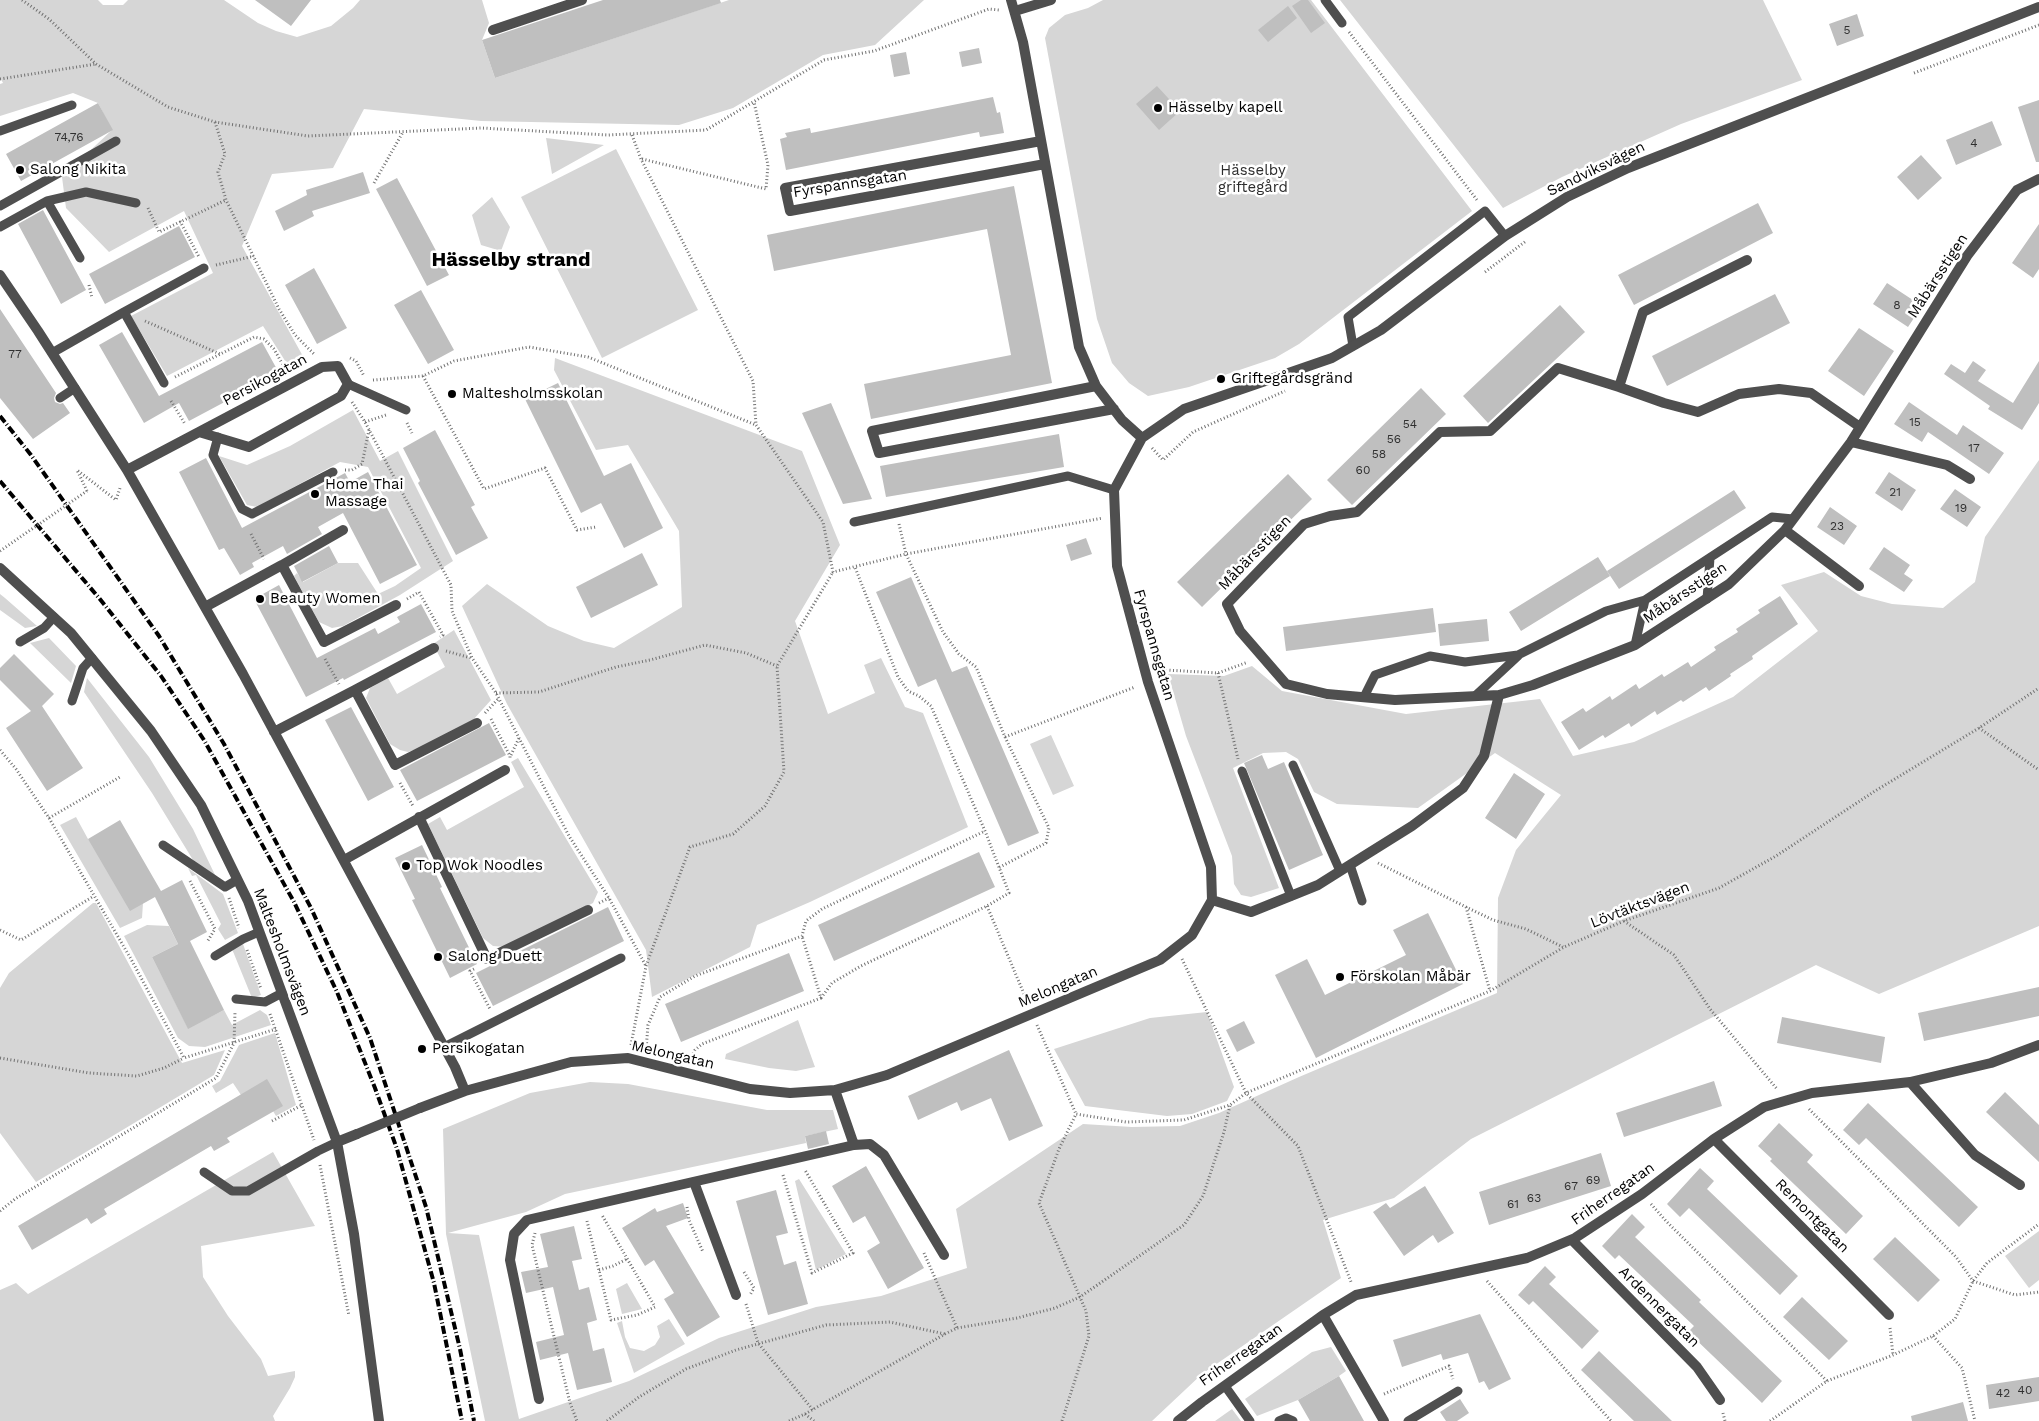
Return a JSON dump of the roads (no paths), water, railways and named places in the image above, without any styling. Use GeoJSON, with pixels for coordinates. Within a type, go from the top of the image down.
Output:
{"type":"FeatureCollection","features":[{"type":"Feature","properties":{"kind":"street"},"geometry":{"type":"LineString","coordinates":[[493,30],[582,0]]}},
{"type":"Feature","properties":{"kind":"street"},"geometry":{"type":"LineString","coordinates":[[1011,0],[1023,42],[1079,347],[1096,386],[1122,420],[1142,438]]}},
{"type":"Feature","properties":{"kind":"street"},"geometry":{"type":"LineString","coordinates":[[1015,12],[1051,0]]}},
{"type":"Feature","properties":{"kind":"street","name":"Sandviksvägen"},"geometry":{"type":"LineString","coordinates":[[1142,438],[1184,409],[1332,358],[1396,320],[1505,236],[1566,197],[1628,168],[2039,7]]}},
{"type":"Feature","properties":{"kind":"street","name":"Fyrspannsgatan"},"geometry":{"type":"LineString","coordinates":[[1041,142],[784,188],[790,211],[1045,164]]}},
{"type":"Feature","properties":{"kind":"street","name":"Måbärsstigen"},"geometry":{"type":"LineString","coordinates":[[1860,427],[1811,393],[1779,389],[1739,394],[1698,412],[1664,403],[1558,368],[1490,431],[1440,432],[1357,512],[1330,516],[1304,524],[1227,604],[1240,631],[1286,684],[1327,694],[1364,698],[1395,700],[1499,695],[1534,685],[1635,645],[1730,584],[1785,530],[1851,442],[1967,256],[2017,190],[2039,179]]}},
{"type":"Feature","properties":{"kind":"street"},"geometry":{"type":"LineString","coordinates":[[1619,387],[1644,312],[1747,260]]}},
{"type":"Feature","properties":{"kind":"street"},"geometry":{"type":"LineString","coordinates":[[0,275],[127,470],[344,860],[444,1047],[465,1091]]}},
{"type":"Feature","properties":{"kind":"street","name":"Persikogatan"},"geometry":{"type":"LineString","coordinates":[[127,470],[322,367],[338,366],[348,384]]}},
{"type":"Feature","properties":{"kind":"street"},"geometry":{"type":"LineString","coordinates":[[195,434],[218,437],[249,446],[341,396],[348,384]]}},
{"type":"Feature","properties":{"kind":"street"},"geometry":{"type":"LineString","coordinates":[[1096,386],[872,430],[878,452],[1114,409]]}},
{"type":"Feature","properties":{"kind":"street","name":"Fyrspannsgatan"},"geometry":{"type":"LineString","coordinates":[[1142,438],[1114,490],[1117,566],[1148,682],[1211,867],[1212,900]]}},
{"type":"Feature","properties":{"kind":"street"},"geometry":{"type":"LineString","coordinates":[[1851,442],[1947,465],[1970,479]]}},
{"type":"Feature","properties":{"kind":"street"},"geometry":{"type":"LineString","coordinates":[[204,607],[343,530]]}},
{"type":"Feature","properties":{"kind":"street"},"geometry":{"type":"LineString","coordinates":[[1785,530],[1859,586]]}},
{"type":"Feature","properties":{"kind":"street"},"geometry":{"type":"LineString","coordinates":[[282,565],[324,642],[396,605]]}},
{"type":"Feature","properties":{"kind":"street","name":"Maltesholmsvägen"},"geometry":{"type":"LineString","coordinates":[[0,568],[71,633],[151,731],[201,805],[237,880],[259,932],[337,1142],[354,1234],[379,1421]]}},
{"type":"Feature","properties":{"kind":"street"},"geometry":{"type":"LineString","coordinates":[[274,732],[434,648]]}},
{"type":"Feature","properties":{"kind":"street"},"geometry":{"type":"LineString","coordinates":[[355,690],[395,765],[477,723]]}},
{"type":"Feature","properties":{"kind":"street"},"geometry":{"type":"LineString","coordinates":[[1212,900],[1252,912],[1318,885],[1412,826],[1463,788],[1484,756],[1499,695]]}},
{"type":"Feature","properties":{"kind":"street"},"geometry":{"type":"LineString","coordinates":[[344,860],[506,770]]}},
{"type":"Feature","properties":{"kind":"street"},"geometry":{"type":"LineString","coordinates":[[419,817],[486,959],[588,910]]}},
{"type":"Feature","properties":{"kind":"street","name":"Melongatan"},"geometry":{"type":"LineString","coordinates":[[337,1142],[465,1091],[571,1062],[628,1058],[750,1088],[782,1092],[835,1090],[887,1075],[1160,960],[1192,935],[1212,900]]}},
{"type":"Feature","properties":{"kind":"street","name":"Friherregatan"},"geometry":{"type":"LineString","coordinates":[[1178,1421],[1323,1315],[1356,1295],[1527,1258],[1572,1240],[1642,1194],[1714,1139],[1764,1107],[1812,1093],[1910,1082],[1990,1063],[2039,1044]]}},
{"type":"Feature","properties":{"kind":"street"},"geometry":{"type":"LineString","coordinates":[[1910,1082],[1975,1155],[2020,1185]]}},
{"type":"Feature","properties":{"kind":"street"},"geometry":{"type":"LineString","coordinates":[[835,1090],[854,1145]]}},
{"type":"Feature","properties":{"kind":"street","name":"Remontgatan"},"geometry":{"type":"LineString","coordinates":[[1714,1139],[1889,1314]]}},
{"type":"Feature","properties":{"kind":"street"},"geometry":{"type":"LineString","coordinates":[[538,1399],[510,1260],[514,1234],[527,1220],[854,1145],[870,1144],[884,1155],[944,1255]]}},
{"type":"Feature","properties":{"kind":"street"},"geometry":{"type":"LineString","coordinates":[[694,1182],[736,1295]]}},
{"type":"Feature","properties":{"kind":"street","name":"Ardennergatan"},"geometry":{"type":"LineString","coordinates":[[1572,1240],[1697,1367],[1720,1400]]}},
{"type":"Feature","properties":{"kind":"street"},"geometry":{"type":"LineString","coordinates":[[1323,1315],[1384,1421]]}},
{"type":"Feature","properties":{"kind":"lane"},"geometry":{"type":"LineString","coordinates":[[1324,0],[1342,23]]}},
{"type":"Feature","properties":{"kind":"lane"},"geometry":{"type":"LineString","coordinates":[[0,131],[72,105]]}},
{"type":"Feature","properties":{"kind":"lane"},"geometry":{"type":"LineString","coordinates":[[0,206],[116,141]]}},
{"type":"Feature","properties":{"kind":"lane"},"geometry":{"type":"LineString","coordinates":[[0,227],[47,201],[86,192],[136,203]]}},
{"type":"Feature","properties":{"kind":"lane"},"geometry":{"type":"LineString","coordinates":[[47,201],[80,258]]}},
{"type":"Feature","properties":{"kind":"lane"},"geometry":{"type":"LineString","coordinates":[[1353,346],[1348,317],[1485,211],[1505,236]]}},
{"type":"Feature","properties":{"kind":"lane"},"geometry":{"type":"LineString","coordinates":[[52,353],[204,268]]}},
{"type":"Feature","properties":{"kind":"lane"},"geometry":{"type":"LineString","coordinates":[[124,312],[164,383]]}},
{"type":"Feature","properties":{"kind":"lane"},"geometry":{"type":"LineString","coordinates":[[348,384],[406,410]]}},
{"type":"Feature","properties":{"kind":"lane"},"geometry":{"type":"LineString","coordinates":[[60,398],[75,388]]}},
{"type":"Feature","properties":{"kind":"lane"},"geometry":{"type":"LineString","coordinates":[[218,437],[213,455],[242,509],[252,514],[333,472]]}},
{"type":"Feature","properties":{"kind":"lane"},"geometry":{"type":"LineString","coordinates":[[854,522],[1068,476],[1114,490]]}},
{"type":"Feature","properties":{"kind":"lane"},"geometry":{"type":"LineString","coordinates":[[1475,696],[1518,656],[1606,611],[1645,600],[1772,517],[1793,519]]}},
{"type":"Feature","properties":{"kind":"lane"},"geometry":{"type":"LineString","coordinates":[[1707,599],[1710,558]]}},
{"type":"Feature","properties":{"kind":"lane"},"geometry":{"type":"LineString","coordinates":[[1635,645],[1645,600]]}},
{"type":"Feature","properties":{"kind":"lane"},"geometry":{"type":"LineString","coordinates":[[20,642],[44,628],[54,617]]}},
{"type":"Feature","properties":{"kind":"lane"},"geometry":{"type":"LineString","coordinates":[[1364,698],[1375,675],[1430,656],[1465,662],[1518,656]]}},
{"type":"Feature","properties":{"kind":"lane"},"geometry":{"type":"LineString","coordinates":[[72,701],[83,668],[92,658]]}},
{"type":"Feature","properties":{"kind":"lane"},"geometry":{"type":"LineString","coordinates":[[1293,765],[1340,871]]}},
{"type":"Feature","properties":{"kind":"lane"},"geometry":{"type":"LineString","coordinates":[[1242,771],[1291,896]]}},
{"type":"Feature","properties":{"kind":"lane"},"geometry":{"type":"LineString","coordinates":[[163,845],[225,887],[237,880]]}},
{"type":"Feature","properties":{"kind":"lane"},"geometry":{"type":"LineString","coordinates":[[1350,865],[1362,901]]}},
{"type":"Feature","properties":{"kind":"lane"},"geometry":{"type":"LineString","coordinates":[[215,956],[243,938],[259,932]]}},
{"type":"Feature","properties":{"kind":"lane"},"geometry":{"type":"LineString","coordinates":[[444,1047],[621,958]]}},
{"type":"Feature","properties":{"kind":"lane"},"geometry":{"type":"LineString","coordinates":[[236,999],[265,1002],[282,993]]}},
{"type":"Feature","properties":{"kind":"lane"},"geometry":{"type":"LineString","coordinates":[[204,1172],[232,1191],[248,1191],[318,1150],[337,1142]]}},
{"type":"Feature","properties":{"kind":"lane"},"geometry":{"type":"LineString","coordinates":[[1225,1386],[1250,1421]]}},
{"type":"Feature","properties":{"kind":"lane"},"geometry":{"type":"LineString","coordinates":[[1408,1421],[1458,1391]]}},
{"type":"Feature","properties":{"kind":"lane"},"geometry":{"type":"LineString","coordinates":[[1279,1421],[1286,1418],[1293,1421]]}},
{"type":"Feature","properties":{"kind":"railway"},"geometry":{"type":"LineString","coordinates":[[0,416],[31,455],[159,636],[224,744],[311,908],[370,1038],[426,1207],[460,1349],[474,1421]]}},
{"type":"Feature","properties":{"kind":"railway"},"geometry":{"type":"LineString","coordinates":[[0,481],[99,598],[161,676],[204,740],[294,902],[337,992],[397,1149],[434,1283],[462,1421]]}},
{"type":"Feature","properties":{"kind":"place","name":"Hässelby kapell"},"geometry":{"type":"Point","coordinates":[1158,108]}},
{"type":"Feature","properties":{"kind":"place","name":"Salong Nikita"},"geometry":{"type":"Point","coordinates":[20,170]}},
{"type":"Feature","properties":{"kind":"place","name":"Griftegårdsgränd"},"geometry":{"type":"Point","coordinates":[1221,379]}},
{"type":"Feature","properties":{"kind":"place","name":"Maltesholmsskolan"},"geometry":{"type":"Point","coordinates":[452,394]}},
{"type":"Feature","properties":{"kind":"place","name":"Home Thai Massage"},"geometry":{"type":"Point","coordinates":[315,494]}},
{"type":"Feature","properties":{"kind":"place","name":"Beauty Women"},"geometry":{"type":"Point","coordinates":[260,599]}},
{"type":"Feature","properties":{"kind":"place","name":"Top Wok Noodles"},"geometry":{"type":"Point","coordinates":[406,866]}},
{"type":"Feature","properties":{"kind":"place","name":"Salong Duett"},"geometry":{"type":"Point","coordinates":[438,957]}},
{"type":"Feature","properties":{"kind":"place","name":"Förskolan Måbär"},"geometry":{"type":"Point","coordinates":[1340,977]}},
{"type":"Feature","properties":{"kind":"place","name":"Persikogatan"},"geometry":{"type":"Point","coordinates":[422,1049]}},
{"type":"Feature","properties":{"kind":"district","name":"Hässelby strand"},"geometry":{"type":"Point","coordinates":[511,260]}},
{"type":"Feature","properties":{"kind":"park label","name":"Hässelby griftegård"},"geometry":{"type":"Point","coordinates":[1253,180]}}]}
